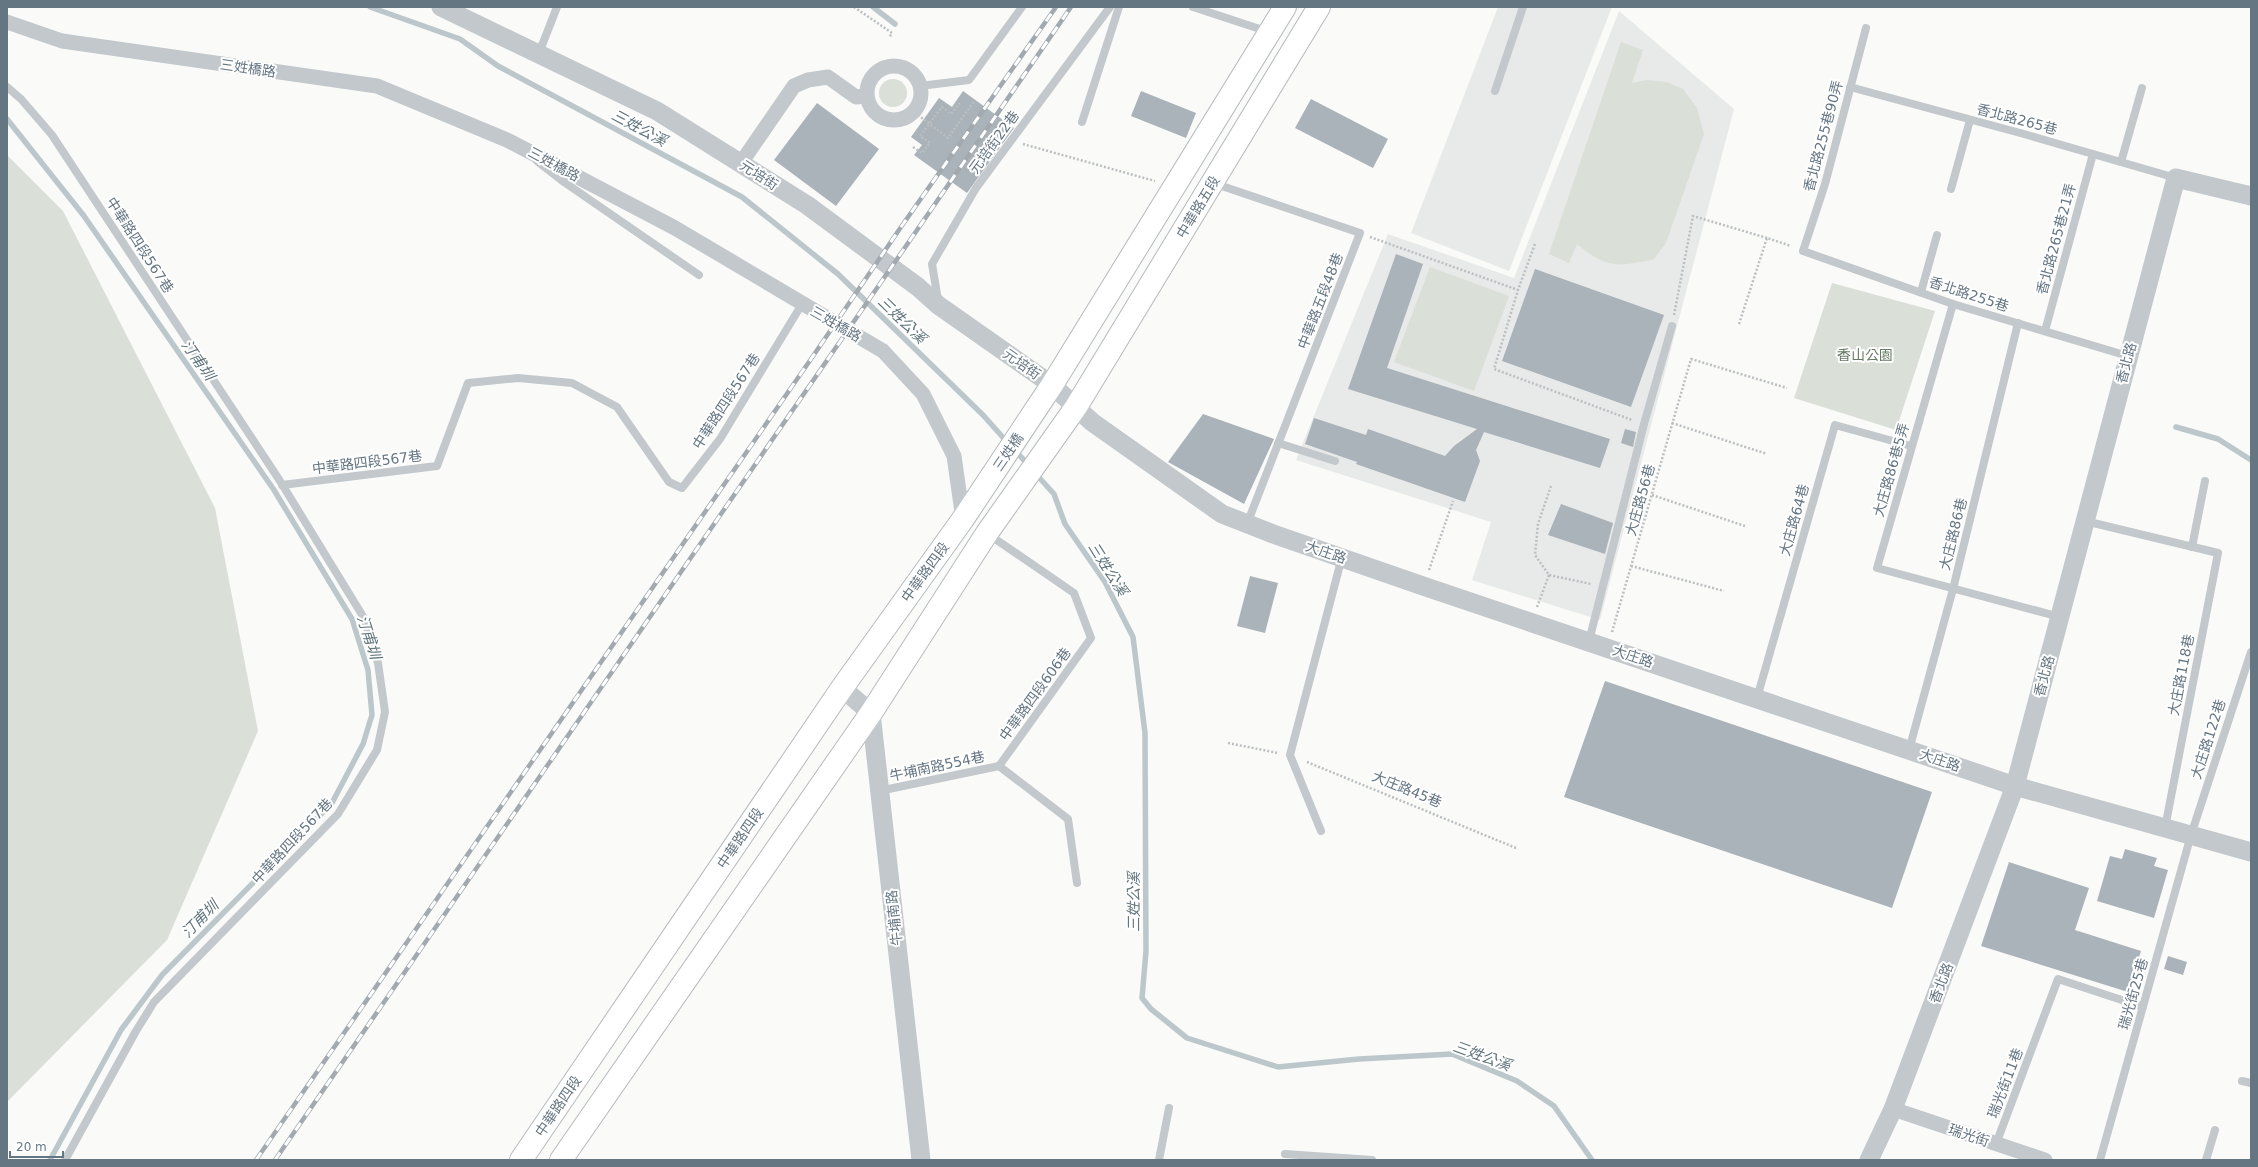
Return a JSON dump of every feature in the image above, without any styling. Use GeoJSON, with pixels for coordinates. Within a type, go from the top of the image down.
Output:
{"type":"FeatureCollection","features":[{"type":"Feature","properties":{"kind":"main road"},"geometry":{"type":"LineString","coordinates":[[1052,385],[1285,7]]}},
{"type":"Feature","properties":{"kind":"main road","name":"中華路五段"},"geometry":{"type":"LineString","coordinates":[[1076,407],[1320,7]]}},
{"type":"Feature","properties":{"kind":"main road","name":"三姓橋"},"geometry":{"type":"LineString","coordinates":[[963,519],[1052,385]]}},
{"type":"Feature","properties":{"kind":"main road"},"geometry":{"type":"LineString","coordinates":[[987,533],[1076,407]]}},
{"type":"Feature","properties":{"kind":"main road","name":"中華路四段"},"geometry":{"type":"LineString","coordinates":[[521,1160],[842,688],[963,519]]}},
{"type":"Feature","properties":{"kind":"main road","name":"中華路四段"},"geometry":{"type":"LineString","coordinates":[[561,1160],[871,713],[987,533]]}},
{"type":"Feature","properties":{"kind":"street","name":"元培街"},"geometry":{"type":"LineString","coordinates":[[441,7],[657,111],[807,206],[856,240],[918,287],[938,305],[1052,385]]}},
{"type":"Feature","properties":{"kind":"street","name":"三姓橋路"},"geometry":{"type":"LineString","coordinates":[[7,22],[62,41],[377,86],[507,140],[534,154],[675,228],[883,351],[922,394],[954,456],[963,519]]}},
{"type":"Feature","properties":{"kind":"street"},"geometry":{"type":"LineString","coordinates":[[893,65],[910,71],[920,86],[919,104],[907,117],[898,120],[881,117],[874,112],[866,96],[870,79],[876,72],[884,67],[893,65]]}},
{"type":"Feature","properties":{"kind":"street"},"geometry":{"type":"LineString","coordinates":[[741,163],[794,86],[808,80],[828,77],[856,97],[866,96]]}},
{"type":"Feature","properties":{"kind":"street"},"geometry":{"type":"LineString","coordinates":[[2176,178],[2251,196]]}},
{"type":"Feature","properties":{"kind":"street","name":"香北路"},"geometry":{"type":"LineString","coordinates":[[1869,1160],[1893,1109],[2015,786],[2176,178]]}},
{"type":"Feature","properties":{"kind":"street","name":"大庄路"},"geometry":{"type":"LineString","coordinates":[[1052,385],[1092,422],[1222,514],[1247,524],[1423,586],[2015,786],[2251,852]]}},
{"type":"Feature","properties":{"kind":"street"},"geometry":{"type":"LineString","coordinates":[[842,688],[871,713]]}},
{"type":"Feature","properties":{"kind":"street","name":"牛埔南路"},"geometry":{"type":"LineString","coordinates":[[871,713],[921,1160]]}},
{"type":"Feature","properties":{"kind":"street","name":"瑞光街"},"geometry":{"type":"LineString","coordinates":[[1893,1109],[2045,1160]]}},
{"type":"Feature","properties":{"kind":"lane"},"geometry":{"type":"LineString","coordinates":[[539,53],[557,7]]}},
{"type":"Feature","properties":{"kind":"lane"},"geometry":{"type":"LineString","coordinates":[[920,86],[969,80],[1022,7]]}},
{"type":"Feature","properties":{"kind":"lane","name":"元培街22巷"},"geometry":{"type":"LineString","coordinates":[[938,305],[932,264],[976,188],[1110,7]]}},
{"type":"Feature","properties":{"kind":"lane"},"geometry":{"type":"LineString","coordinates":[[1082,122],[1119,7]]}},
{"type":"Feature","properties":{"kind":"lane"},"geometry":{"type":"LineString","coordinates":[[1193,7],[1270,33]]}},
{"type":"Feature","properties":{"kind":"lane"},"geometry":{"type":"LineString","coordinates":[[1495,91],[1523,7]]}},
{"type":"Feature","properties":{"kind":"lane","name":"香北路255巷90弄"},"geometry":{"type":"LineString","coordinates":[[1803,251],[1825,184],[1866,28]]}},
{"type":"Feature","properties":{"kind":"lane","name":"中華路四段567巷"},"geometry":{"type":"LineString","coordinates":[[7,87],[21,99],[52,135],[282,485],[364,618],[378,663],[385,712],[378,750],[338,814],[154,1002],[136,1031],[65,1160]]}},
{"type":"Feature","properties":{"kind":"lane","name":"香北路265巷"},"geometry":{"type":"LineString","coordinates":[[1850,88],[2176,178]]}},
{"type":"Feature","properties":{"kind":"lane"},"geometry":{"type":"LineString","coordinates":[[2121,162],[2142,88]]}},
{"type":"Feature","properties":{"kind":"lane"},"geometry":{"type":"LineString","coordinates":[[1951,189],[1970,120]]}},
{"type":"Feature","properties":{"kind":"lane"},"geometry":{"type":"LineString","coordinates":[[534,154],[538,163],[699,275]]}},
{"type":"Feature","properties":{"kind":"lane","name":"香北路265巷21弄"},"geometry":{"type":"LineString","coordinates":[[2045,331],[2093,154]]}},
{"type":"Feature","properties":{"kind":"lane"},"geometry":{"type":"LineString","coordinates":[[1213,183],[1360,233]]}},
{"type":"Feature","properties":{"kind":"lane","name":"中華路五段48巷"},"geometry":{"type":"LineString","coordinates":[[1247,524],[1360,233]]}},
{"type":"Feature","properties":{"kind":"lane"},"geometry":{"type":"LineString","coordinates":[[1921,292],[1937,235]]}},
{"type":"Feature","properties":{"kind":"lane","name":"香北路255巷"},"geometry":{"type":"LineString","coordinates":[[1803,251],[1953,304],[2128,356]]}},
{"type":"Feature","properties":{"kind":"lane","name":"中華路四段567巷"},"geometry":{"type":"LineString","coordinates":[[282,485],[437,466],[468,383],[518,378],[572,383],[617,407],[669,482],[682,488],[720,439],[802,304]]}},
{"type":"Feature","properties":{"kind":"lane","name":"大庄路86巷5弄"},"geometry":{"type":"LineString","coordinates":[[1953,304],[1877,568],[1953,589]]}},
{"type":"Feature","properties":{"kind":"lane","name":"大庄路86巷"},"geometry":{"type":"LineString","coordinates":[[1909,750],[1953,589],[2018,323]]}},
{"type":"Feature","properties":{"kind":"lane"},"geometry":{"type":"LineString","coordinates":[[1589,642],[1644,424],[1672,326]]}},
{"type":"Feature","properties":{"kind":"lane","name":"大庄路64巷"},"geometry":{"type":"LineString","coordinates":[[1757,698],[1835,425],[1911,446]]}},
{"type":"Feature","properties":{"kind":"lane"},"geometry":{"type":"LineString","coordinates":[[1278,443],[1335,461]]}},
{"type":"Feature","properties":{"kind":"lane"},"geometry":{"type":"LineString","coordinates":[[2192,547],[2205,481]]}},
{"type":"Feature","properties":{"kind":"lane","name":"大庄路118巷"},"geometry":{"type":"LineString","coordinates":[[2085,521],[2218,553],[2165,828]]}},
{"type":"Feature","properties":{"kind":"lane","name":"中華路四段606巷"},"geometry":{"type":"LineString","coordinates":[[987,533],[1074,593],[1091,638],[999,766]]}},
{"type":"Feature","properties":{"kind":"lane"},"geometry":{"type":"LineString","coordinates":[[1321,831],[1290,755],[1342,557]]}},
{"type":"Feature","properties":{"kind":"lane"},"geometry":{"type":"LineString","coordinates":[[1953,589],[2060,617]]}},
{"type":"Feature","properties":{"kind":"lane","name":"大庄路122巷"},"geometry":{"type":"LineString","coordinates":[[2191,835],[2251,652]]}},
{"type":"Feature","properties":{"kind":"lane"},"geometry":{"type":"LineString","coordinates":[[999,766],[1068,819],[1077,883]]}},
{"type":"Feature","properties":{"kind":"lane","name":"牛埔南路554巷"},"geometry":{"type":"LineString","coordinates":[[880,791],[999,766]]}},
{"type":"Feature","properties":{"kind":"lane","name":"瑞光街25巷"},"geometry":{"type":"LineString","coordinates":[[2100,1160],[2191,835]]}},
{"type":"Feature","properties":{"kind":"lane","name":"瑞光街11巷"},"geometry":{"type":"LineString","coordinates":[[1996,1144],[2058,979],[2143,1007]]}},
{"type":"Feature","properties":{"kind":"lane"},"geometry":{"type":"LineString","coordinates":[[2242,1081],[2251,1083]]}},
{"type":"Feature","properties":{"kind":"lane"},"geometry":{"type":"LineString","coordinates":[[1158,1160],[1169,1108]]}},
{"type":"Feature","properties":{"kind":"lane"},"geometry":{"type":"LineString","coordinates":[[2206,1160],[2215,1130]]}},
{"type":"Feature","properties":{"kind":"lane"},"geometry":{"type":"LineString","coordinates":[[1285,1154],[1372,1160]]}},
{"type":"Feature","properties":{"kind":"path"},"geometry":{"type":"LineString","coordinates":[[854,7],[892,33],[889,38]]}},
{"type":"Feature","properties":{"kind":"path"},"geometry":{"type":"LineString","coordinates":[[918,115],[948,138],[975,100]]}},
{"type":"Feature","properties":{"kind":"path"},"geometry":{"type":"LineString","coordinates":[[913,147],[922,153],[930,143],[920,136],[929,124],[942,107],[951,114],[960,103]]}},
{"type":"Feature","properties":{"kind":"path"},"geometry":{"type":"LineString","coordinates":[[977,160],[1005,122]]}},
{"type":"Feature","properties":{"kind":"path"},"geometry":{"type":"LineString","coordinates":[[1011,141],[1175,187]]}},
{"type":"Feature","properties":{"kind":"path"},"geometry":{"type":"LineString","coordinates":[[1672,326],[1693,216],[1767,238],[1803,251]]}},
{"type":"Feature","properties":{"kind":"path"},"geometry":{"type":"LineString","coordinates":[[1360,233],[1518,290]]}},
{"type":"Feature","properties":{"kind":"path"},"geometry":{"type":"LineString","coordinates":[[1739,324],[1767,238]]}},
{"type":"Feature","properties":{"kind":"path"},"geometry":{"type":"LineString","coordinates":[[1535,244],[1518,290],[1494,369],[1644,424]]}},
{"type":"Feature","properties":{"kind":"path","name":"大庄路56巷"},"geometry":{"type":"LineString","coordinates":[[1607,648],[1691,359],[1787,388]]}},
{"type":"Feature","properties":{"kind":"path"},"geometry":{"type":"LineString","coordinates":[[1672,423],[1768,454]]}},
{"type":"Feature","properties":{"kind":"path"},"geometry":{"type":"LineString","coordinates":[[1551,486],[1538,524],[1535,556],[1549,575],[1603,587]]}},
{"type":"Feature","properties":{"kind":"path"},"geometry":{"type":"LineString","coordinates":[[1652,495],[1745,526]]}},
{"type":"Feature","properties":{"kind":"path"},"geometry":{"type":"LineString","coordinates":[[1423,586],[1453,501]]}},
{"type":"Feature","properties":{"kind":"path"},"geometry":{"type":"LineString","coordinates":[[1631,566],[1724,591]]}},
{"type":"Feature","properties":{"kind":"path"},"geometry":{"type":"LineString","coordinates":[[1532,622],[1549,575]]}},
{"type":"Feature","properties":{"kind":"path","name":"大庄路45巷"},"geometry":{"type":"LineString","coordinates":[[1228,743],[1290,755],[1516,848]]}},
{"type":"Feature","properties":{"kind":"shaded area"},"geometry":{"type":"Polygon","coordinates":[[[1498,7],[1612,7],[1509,271],[1411,233],[1498,7]]]}},
{"type":"Feature","properties":{"kind":"shaded area"},"geometry":{"type":"Polygon","coordinates":[[[1619,11],[1734,109],[1600,620],[1472,580],[1491,522],[1296,460],[1388,234],[1514,278],[1619,11]]]}},
{"type":"Feature","properties":{"kind":"green space"},"geometry":{"type":"Polygon","coordinates":[[[1621,42],[1643,50],[1632,83],[1646,80],[1667,82],[1683,89],[1697,108],[1704,134],[1666,243],[1654,259],[1631,264],[1613,264],[1597,258],[1577,244],[1569,263],[1549,254],[1621,42]]]}},
{"type":"Feature","properties":{"kind":"green space"},"geometry":{"type":"Polygon","coordinates":[[[893,79],[903,83],[907,93],[903,103],[893,107],[883,103],[879,93],[883,83],[893,79]]]}},
{"type":"Feature","properties":{"kind":"green space"},"geometry":{"type":"Polygon","coordinates":[[[7,155],[63,211],[215,508],[258,731],[167,940],[7,1102],[7,155]]]}},
{"type":"Feature","properties":{"kind":"green space"},"geometry":{"type":"Polygon","coordinates":[[[1430,267],[1509,296],[1474,391],[1394,362],[1430,267]]]}},
{"type":"Feature","properties":{"kind":"green space","name":"香山公園"},"geometry":{"type":"Polygon","coordinates":[[[1832,283],[1935,311],[1896,430],[1794,398],[1832,283]]]}},
{"type":"Feature","properties":{"kind":"building"},"geometry":{"type":"Polygon","coordinates":[[[963,91],[1014,128],[967,193],[914,155],[922,145],[911,137],[939,98],[952,107],[963,91]]]}},
{"type":"Feature","properties":{"kind":"building"},"geometry":{"type":"Polygon","coordinates":[[[1141,91],[1196,113],[1186,138],[1131,116],[1141,91]]]}},
{"type":"Feature","properties":{"kind":"building"},"geometry":{"type":"Polygon","coordinates":[[[1311,99],[1388,139],[1373,168],[1295,128],[1311,99]]]}},
{"type":"Feature","properties":{"kind":"building"},"geometry":{"type":"Polygon","coordinates":[[[817,103],[879,149],[836,206],[774,160],[817,103]]]}},
{"type":"Feature","properties":{"kind":"building"},"geometry":{"type":"Polygon","coordinates":[[[1396,254],[1423,264],[1387,368],[1610,439],[1600,468],[1484,432],[1476,450],[1480,461],[1465,502],[1356,464],[1357,462],[1305,444],[1314,418],[1366,435],[1368,429],[1445,456],[1454,446],[1477,429],[1348,389],[1396,254]]]}},
{"type":"Feature","properties":{"kind":"building"},"geometry":{"type":"Polygon","coordinates":[[[1535,269],[1664,315],[1631,407],[1502,361],[1535,269]]]}},
{"type":"Feature","properties":{"kind":"building"},"geometry":{"type":"Polygon","coordinates":[[[1203,414],[1274,439],[1244,504],[1168,462],[1203,414]]]}},
{"type":"Feature","properties":{"kind":"building"},"geometry":{"type":"Polygon","coordinates":[[[1625,429],[1636,432],[1633,447],[1621,443],[1625,429]]]}},
{"type":"Feature","properties":{"kind":"building"},"geometry":{"type":"Polygon","coordinates":[[[1561,504],[1613,523],[1605,554],[1548,535],[1561,504]]]}},
{"type":"Feature","properties":{"kind":"building"},"geometry":{"type":"Polygon","coordinates":[[[1250,576],[1278,583],[1265,633],[1237,626],[1250,576]]]}},
{"type":"Feature","properties":{"kind":"building"},"geometry":{"type":"Polygon","coordinates":[[[1605,681],[1932,792],[1892,908],[1564,797],[1605,681]]]}},
{"type":"Feature","properties":{"kind":"building"},"geometry":{"type":"Polygon","coordinates":[[[2125,849],[2157,858],[2154,866],[2168,870],[2154,918],[2097,901],[2110,856],[2122,859],[2125,849]]]}},
{"type":"Feature","properties":{"kind":"building"},"geometry":{"type":"Polygon","coordinates":[[[2009,862],[2089,888],[2075,930],[2141,951],[2128,992],[1981,946],[2009,862]]]}},
{"type":"Feature","properties":{"kind":"building"},"geometry":{"type":"Polygon","coordinates":[[[2168,956],[2187,962],[2183,975],[2164,969],[2168,956]]]}},
{"type":"Feature","properties":{"kind":"waterway","name":"三姓公溪"},"geometry":{"type":"LineString","coordinates":[[370,7],[460,39],[498,66],[742,197],[838,274],[983,415],[1008,443]]}},
{"type":"Feature","properties":{"kind":"waterway"},"geometry":{"type":"LineString","coordinates":[[873,7],[895,24]]}},
{"type":"Feature","properties":{"kind":"waterway","name":"汀甫圳"},"geometry":{"type":"LineString","coordinates":[[7,119],[84,216],[274,490],[352,619],[368,670],[372,715],[363,744],[332,803],[162,975],[121,1030],[50,1160]]}},
{"type":"Feature","properties":{"kind":"waterway"},"geometry":{"type":"LineString","coordinates":[[2176,427],[2218,439],[2251,460]]}},
{"type":"Feature","properties":{"kind":"waterway","name":"三姓公溪"},"geometry":{"type":"LineString","coordinates":[[1015,450],[1029,466]]}},
{"type":"Feature","properties":{"kind":"waterway","name":"三姓公溪"},"geometry":{"type":"LineString","coordinates":[[1035,473],[1054,494],[1065,524],[1105,582],[1133,637],[1145,733],[1146,951],[1142,998],[1151,1009],[1187,1038],[1278,1067],[1359,1059],[1452,1054],[1517,1081],[1554,1106],[1592,1160]]}},
{"type":"Feature","properties":{"kind":"railway"},"geometry":{"type":"LineString","coordinates":[[256,1160],[901,227],[1056,7]]}},
{"type":"Feature","properties":{"kind":"railway"},"geometry":{"type":"LineString","coordinates":[[275,1160],[1071,7]]}}]}
